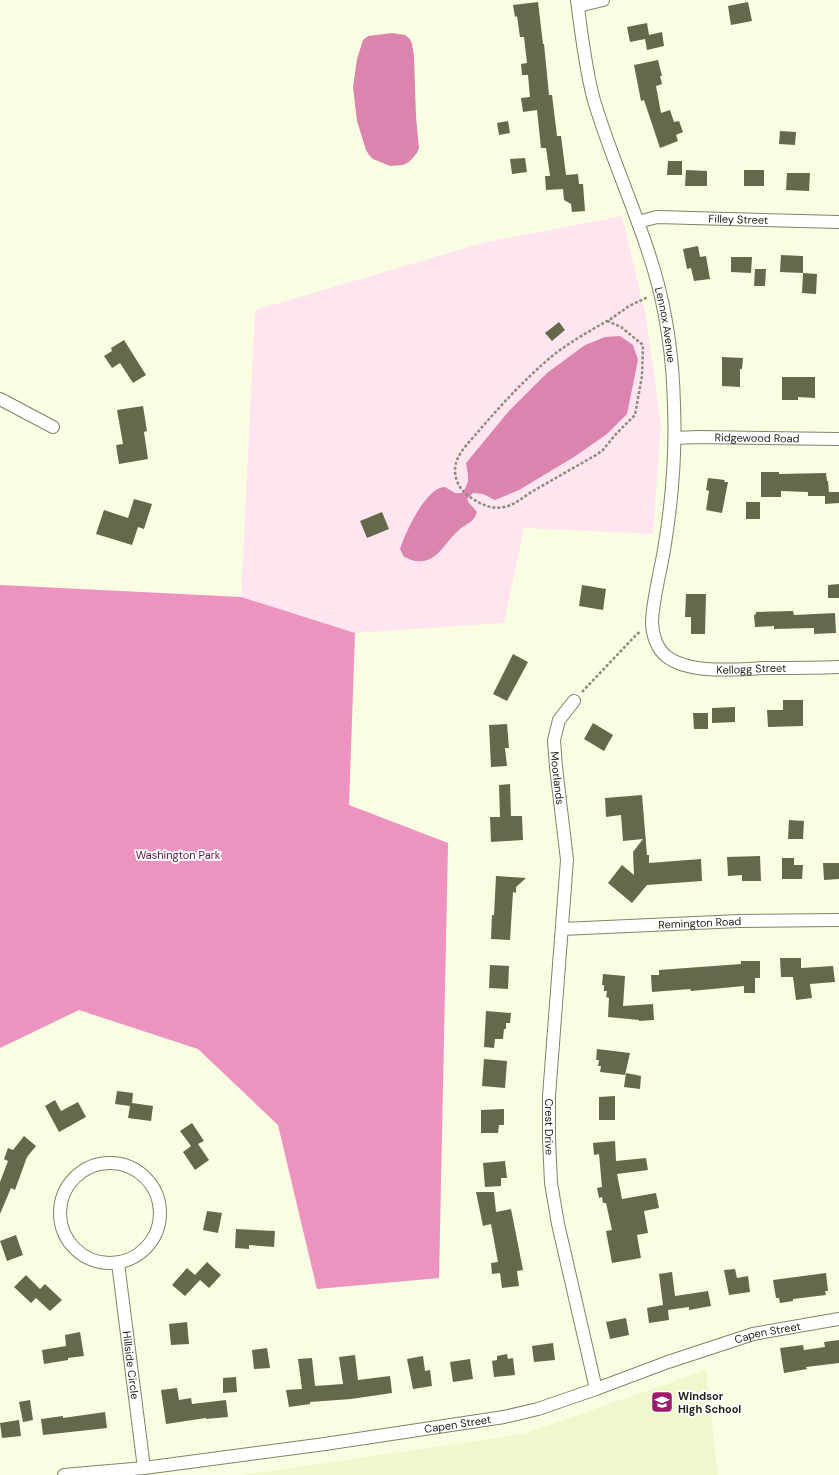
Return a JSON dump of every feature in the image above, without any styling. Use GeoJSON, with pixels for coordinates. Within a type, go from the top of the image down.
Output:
{"type":"FeatureCollection","features":[{"type":"Feature","properties":{"kind":"street"},"geometry":{"type":"LineString","coordinates":[[577,3],[603,0]]}},
{"type":"Feature","properties":{"kind":"street","name":"Lennox Avenue"},"geometry":{"type":"LineString","coordinates":[[577,3],[585,59],[593,96],[654,271],[667,329],[674,397],[675,438],[670,501],[664,549],[655,594],[652,623],[655,641],[666,656]]}},
{"type":"Feature","properties":{"kind":"street","name":"Filley Street"},"geometry":{"type":"LineString","coordinates":[[638,222],[657,217],[839,222]]}},
{"type":"Feature","properties":{"kind":"street"},"geometry":{"type":"LineString","coordinates":[[0,399],[53,427]]}},
{"type":"Feature","properties":{"kind":"street","name":"Ridgewood Road"},"geometry":{"type":"LineString","coordinates":[[675,438],[839,439]]}},
{"type":"Feature","properties":{"kind":"street","name":"Kellogg Street"},"geometry":{"type":"LineString","coordinates":[[666,656],[684,665],[706,669],[839,667]]}},
{"type":"Feature","properties":{"kind":"street","name":"Moorlands"},"geometry":{"type":"LineString","coordinates":[[567,860],[557,779],[554,740],[559,720],[574,701]]}},
{"type":"Feature","properties":{"kind":"street","name":"Crest Drive"},"geometry":{"type":"LineString","coordinates":[[567,860],[549,1096],[551,1183],[558,1224],[596,1389]]}},
{"type":"Feature","properties":{"kind":"street","name":"Remington Road"},"geometry":{"type":"LineString","coordinates":[[562,929],[739,921],[839,920]]}},
{"type":"Feature","properties":{"kind":"street"},"geometry":{"type":"LineString","coordinates":[[103,1163],[119,1163],[134,1168],[147,1178],[156,1191],[161,1206],[160,1222],[155,1237],[146,1249],[133,1259],[118,1263],[100,1263],[83,1256],[70,1245],[62,1229],[60,1212],[63,1194],[72,1180],[86,1168],[103,1163]]}},
{"type":"Feature","properties":{"kind":"street","name":"Hillside Circle"},"geometry":{"type":"LineString","coordinates":[[118,1263],[144,1468]]}},
{"type":"Feature","properties":{"kind":"street","name":"Capen Street"},"geometry":{"type":"LineString","coordinates":[[64,1475],[144,1468],[325,1444],[504,1417],[538,1409],[668,1362],[753,1334],[839,1319]]}},
{"type":"Feature","properties":{"kind":"path"},"geometry":{"type":"LineString","coordinates":[[608,322],[621,327],[643,345],[642,376],[635,415],[615,435],[603,450],[516,502],[504,507],[496,508],[484,505],[471,498],[460,489],[455,471],[458,458],[468,443],[520,385],[552,356],[583,335],[608,322],[629,306],[660,293]]}},
{"type":"Feature","properties":{"kind":"path"},"geometry":{"type":"LineString","coordinates":[[574,701],[632,640]]}},
{"type":"Feature","properties":{"kind":"shaded area"},"geometry":{"type":"Polygon","coordinates":[[[392,33],[405,35],[410,39],[412,44],[419,148],[417,153],[409,162],[403,165],[390,166],[373,159],[366,150],[357,121],[353,87],[357,59],[363,40],[368,36],[392,33]]]}},
{"type":"Feature","properties":{"kind":"shaded area"},"geometry":{"type":"Polygon","coordinates":[[[620,336],[633,345],[638,360],[627,414],[607,434],[574,457],[519,490],[495,500],[483,494],[473,493],[467,499],[477,512],[475,516],[453,536],[435,556],[423,561],[414,561],[404,557],[400,549],[410,525],[425,501],[436,490],[442,487],[445,487],[455,493],[462,493],[468,482],[466,463],[509,411],[547,373],[585,345],[605,337],[620,336]]]}},
{"type":"Feature","properties":{"kind":"shaded area","name":"Windsor High School"},"geometry":{"type":"Polygon","coordinates":[[[706,1370],[718,1475],[243,1475],[524,1434],[706,1370]]]}},
{"type":"Feature","properties":{"kind":"green space","name":"Washington Park"},"geometry":{"type":"Polygon","coordinates":[[[622,216],[646,316],[661,424],[653,534],[524,528],[504,623],[355,633],[349,805],[448,843],[439,1278],[317,1289],[278,1125],[198,1049],[79,1010],[0,1048],[0,585],[241,597],[255,310],[486,242],[622,216]]]}},
{"type":"Feature","properties":{"kind":"green space","name":"Washington Park"},"geometry":{"type":"Polygon","coordinates":[[[0,585],[241,597],[355,633],[349,805],[448,843],[439,1278],[317,1289],[278,1125],[198,1049],[79,1010],[0,1048],[0,585]]]}},
{"type":"Feature","properties":{"kind":"building"},"geometry":{"type":"Polygon","coordinates":[[[538,2],[549,95],[552,95],[557,136],[561,136],[566,175],[578,174],[579,184],[583,184],[585,211],[572,212],[571,204],[564,200],[563,189],[546,190],[545,176],[550,176],[546,148],[541,148],[537,110],[523,112],[521,98],[530,97],[528,75],[522,75],[521,64],[527,63],[524,37],[520,37],[517,16],[515,17],[513,5],[538,2]]]}},
{"type":"Feature","properties":{"kind":"building"},"geometry":{"type":"Polygon","coordinates":[[[748,2],[752,21],[731,25],[728,6],[748,2]]]}},
{"type":"Feature","properties":{"kind":"building"},"geometry":{"type":"Polygon","coordinates":[[[647,23],[649,35],[662,32],[664,46],[647,50],[645,39],[630,42],[627,27],[647,23]]]}},
{"type":"Feature","properties":{"kind":"building"},"geometry":{"type":"Polygon","coordinates":[[[658,60],[662,76],[660,76],[662,84],[656,86],[661,113],[670,110],[674,122],[679,121],[683,132],[676,135],[678,141],[660,148],[644,100],[641,101],[634,65],[658,60]]]}},
{"type":"Feature","properties":{"kind":"building"},"geometry":{"type":"Polygon","coordinates":[[[508,121],[510,133],[499,135],[497,123],[508,121]]]}},
{"type":"Feature","properties":{"kind":"building"},"geometry":{"type":"Polygon","coordinates":[[[780,131],[796,132],[795,145],[779,144],[780,131]]]}},
{"type":"Feature","properties":{"kind":"building"},"geometry":{"type":"Polygon","coordinates":[[[525,158],[527,172],[512,174],[510,159],[525,158]]]}},
{"type":"Feature","properties":{"kind":"building"},"geometry":{"type":"Polygon","coordinates":[[[668,161],[682,161],[682,175],[667,175],[668,161]]]}},
{"type":"Feature","properties":{"kind":"building"},"geometry":{"type":"Polygon","coordinates":[[[686,170],[707,171],[707,186],[685,186],[686,170]]]}},
{"type":"Feature","properties":{"kind":"building"},"geometry":{"type":"Polygon","coordinates":[[[744,170],[764,170],[764,186],[744,186],[744,170]]]}},
{"type":"Feature","properties":{"kind":"building"},"geometry":{"type":"Polygon","coordinates":[[[787,173],[810,173],[809,191],[786,190],[787,173]]]}},
{"type":"Feature","properties":{"kind":"building"},"geometry":{"type":"Polygon","coordinates":[[[698,246],[700,257],[706,256],[710,279],[694,281],[691,268],[687,269],[683,249],[698,246]]]}},
{"type":"Feature","properties":{"kind":"building"},"geometry":{"type":"Polygon","coordinates":[[[781,255],[803,256],[803,273],[780,272],[781,255]]]}},
{"type":"Feature","properties":{"kind":"building"},"geometry":{"type":"Polygon","coordinates":[[[731,257],[752,257],[751,273],[731,272],[731,257]]]}},
{"type":"Feature","properties":{"kind":"building"},"geometry":{"type":"Polygon","coordinates":[[[755,269],[766,269],[765,286],[754,286],[755,269]]]}},
{"type":"Feature","properties":{"kind":"building"},"geometry":{"type":"Polygon","coordinates":[[[803,273],[817,274],[816,294],[802,293],[803,273]]]}},
{"type":"Feature","properties":{"kind":"building"},"geometry":{"type":"Polygon","coordinates":[[[559,322],[565,330],[552,341],[545,333],[559,322]]]}},
{"type":"Feature","properties":{"kind":"building"},"geometry":{"type":"Polygon","coordinates":[[[124,340],[146,375],[133,383],[120,363],[112,368],[104,356],[112,351],[111,348],[124,340]]]}},
{"type":"Feature","properties":{"kind":"building"},"geometry":{"type":"Polygon","coordinates":[[[722,357],[743,358],[742,369],[740,369],[740,387],[722,386],[722,357]]]}},
{"type":"Feature","properties":{"kind":"building"},"geometry":{"type":"Polygon","coordinates":[[[782,377],[815,377],[815,398],[798,397],[798,400],[782,400],[782,377]]]}},
{"type":"Feature","properties":{"kind":"building"},"geometry":{"type":"Polygon","coordinates":[[[143,406],[147,431],[144,432],[148,459],[119,464],[116,445],[123,444],[117,410],[143,406]]]}},
{"type":"Feature","properties":{"kind":"building"},"geometry":{"type":"Polygon","coordinates":[[[761,472],[779,472],[779,474],[826,473],[829,492],[839,492],[839,503],[825,504],[825,496],[808,496],[808,492],[781,491],[781,497],[761,497],[761,472]]]}},
{"type":"Feature","properties":{"kind":"building"},"geometry":{"type":"Polygon","coordinates":[[[708,478],[725,480],[724,482],[728,482],[722,513],[706,510],[709,491],[706,490],[708,478]]]}},
{"type":"Feature","properties":{"kind":"building"},"geometry":{"type":"Polygon","coordinates":[[[134,499],[152,504],[144,529],[138,527],[132,545],[96,534],[104,510],[128,518],[134,499]]]}},
{"type":"Feature","properties":{"kind":"building"},"geometry":{"type":"Polygon","coordinates":[[[746,502],[760,502],[760,519],[746,519],[746,502]]]}},
{"type":"Feature","properties":{"kind":"building"},"geometry":{"type":"Polygon","coordinates":[[[382,512],[389,529],[367,538],[360,521],[382,512]]]}},
{"type":"Feature","properties":{"kind":"building"},"geometry":{"type":"Polygon","coordinates":[[[839,584],[839,598],[828,598],[828,585],[839,584]]]}},
{"type":"Feature","properties":{"kind":"building"},"geometry":{"type":"Polygon","coordinates":[[[582,585],[606,589],[603,610],[579,606],[582,585]]]}},
{"type":"Feature","properties":{"kind":"building"},"geometry":{"type":"Polygon","coordinates":[[[686,594],[706,594],[705,634],[691,634],[691,617],[685,617],[686,594]]]}},
{"type":"Feature","properties":{"kind":"building"},"geometry":{"type":"Polygon","coordinates":[[[793,611],[794,615],[835,613],[836,633],[814,634],[814,628],[774,629],[774,626],[755,627],[754,615],[756,612],[793,611]]]}},
{"type":"Feature","properties":{"kind":"building"},"geometry":{"type":"Polygon","coordinates":[[[513,654],[528,662],[507,701],[493,694],[513,654]]]}},
{"type":"Feature","properties":{"kind":"building"},"geometry":{"type":"Polygon","coordinates":[[[783,700],[803,700],[803,726],[768,727],[767,710],[783,710],[783,700]]]}},
{"type":"Feature","properties":{"kind":"building"},"geometry":{"type":"Polygon","coordinates":[[[735,707],[735,722],[712,723],[712,708],[735,707]]]}},
{"type":"Feature","properties":{"kind":"building"},"geometry":{"type":"Polygon","coordinates":[[[693,713],[708,713],[708,729],[694,729],[693,713]]]}},
{"type":"Feature","properties":{"kind":"building"},"geometry":{"type":"Polygon","coordinates":[[[593,723],[613,735],[604,751],[584,739],[593,723]]]}},
{"type":"Feature","properties":{"kind":"building"},"geometry":{"type":"Polygon","coordinates":[[[507,724],[509,748],[505,748],[507,766],[491,767],[489,725],[507,724]]]}},
{"type":"Feature","properties":{"kind":"building"},"geometry":{"type":"Polygon","coordinates":[[[510,784],[511,816],[522,816],[523,840],[491,842],[490,817],[500,817],[499,785],[510,784]]]}},
{"type":"Feature","properties":{"kind":"building"},"geometry":{"type":"Polygon","coordinates":[[[642,795],[649,863],[701,859],[702,881],[647,885],[632,903],[608,883],[622,865],[634,875],[633,852],[643,839],[623,841],[621,815],[606,817],[605,798],[642,795]]]}},
{"type":"Feature","properties":{"kind":"building"},"geometry":{"type":"Polygon","coordinates":[[[789,820],[804,821],[803,839],[788,839],[789,820]]]}},
{"type":"Feature","properties":{"kind":"building"},"geometry":{"type":"Polygon","coordinates":[[[760,856],[761,881],[742,881],[742,875],[728,876],[727,857],[760,856]]]}},
{"type":"Feature","properties":{"kind":"building"},"geometry":{"type":"Polygon","coordinates":[[[782,858],[794,858],[794,865],[803,865],[802,879],[782,879],[782,858]]]}},
{"type":"Feature","properties":{"kind":"building"},"geometry":{"type":"Polygon","coordinates":[[[823,863],[839,863],[839,879],[824,880],[823,863]]]}},
{"type":"Feature","properties":{"kind":"building"},"geometry":{"type":"Polygon","coordinates":[[[496,876],[526,878],[516,887],[516,893],[513,892],[510,940],[491,939],[496,876]]]}},
{"type":"Feature","properties":{"kind":"building"},"geometry":{"type":"Polygon","coordinates":[[[780,958],[801,958],[801,968],[833,966],[835,982],[810,984],[812,998],[796,1000],[793,977],[781,977],[780,958]]]}},
{"type":"Feature","properties":{"kind":"building"},"geometry":{"type":"Polygon","coordinates":[[[741,961],[760,961],[760,978],[755,978],[755,993],[744,993],[744,986],[691,991],[690,989],[652,992],[651,975],[659,975],[659,970],[741,964],[741,961]]]}},
{"type":"Feature","properties":{"kind":"building"},"geometry":{"type":"Polygon","coordinates":[[[490,965],[509,966],[508,989],[489,988],[490,965]]]}},
{"type":"Feature","properties":{"kind":"building"},"geometry":{"type":"Polygon","coordinates":[[[603,974],[625,976],[623,1006],[653,1004],[654,1020],[639,1021],[608,1017],[609,998],[606,997],[607,991],[604,991],[604,985],[602,985],[603,974]]]}},
{"type":"Feature","properties":{"kind":"building"},"geometry":{"type":"Polygon","coordinates":[[[486,1011],[511,1013],[510,1023],[506,1023],[506,1029],[504,1029],[503,1039],[495,1039],[494,1048],[484,1047],[486,1011]]]}},
{"type":"Feature","properties":{"kind":"building"},"geometry":{"type":"Polygon","coordinates":[[[597,1049],[630,1053],[625,1075],[600,1072],[601,1066],[598,1066],[599,1060],[596,1060],[597,1049]]]}},
{"type":"Feature","properties":{"kind":"building"},"geometry":{"type":"Polygon","coordinates":[[[484,1059],[507,1061],[505,1088],[482,1086],[484,1059]]]}},
{"type":"Feature","properties":{"kind":"building"},"geometry":{"type":"Polygon","coordinates":[[[626,1073],[641,1076],[640,1089],[624,1087],[626,1073]]]}},
{"type":"Feature","properties":{"kind":"building"},"geometry":{"type":"Polygon","coordinates":[[[117,1091],[133,1093],[132,1103],[153,1106],[151,1121],[128,1118],[130,1106],[115,1104],[117,1091]]]}},
{"type":"Feature","properties":{"kind":"building"},"geometry":{"type":"Polygon","coordinates":[[[615,1096],[615,1120],[599,1120],[599,1097],[615,1096]]]}},
{"type":"Feature","properties":{"kind":"building"},"geometry":{"type":"Polygon","coordinates":[[[55,1100],[61,1111],[78,1102],[86,1117],[59,1132],[45,1106],[55,1100]]]}},
{"type":"Feature","properties":{"kind":"building"},"geometry":{"type":"Polygon","coordinates":[[[504,1109],[504,1125],[499,1125],[498,1133],[481,1133],[481,1110],[504,1109]]]}},
{"type":"Feature","properties":{"kind":"building"},"geometry":{"type":"Polygon","coordinates":[[[192,1123],[204,1141],[198,1144],[209,1160],[195,1170],[183,1152],[191,1146],[180,1131],[192,1123]]]}},
{"type":"Feature","properties":{"kind":"building"},"geometry":{"type":"Polygon","coordinates":[[[24,1136],[36,1146],[27,1157],[15,1190],[11,1188],[0,1214],[0,1182],[8,1161],[4,1159],[8,1148],[13,1150],[24,1136]]]}},
{"type":"Feature","properties":{"kind":"building"},"geometry":{"type":"Polygon","coordinates":[[[615,1141],[616,1161],[646,1158],[648,1170],[617,1174],[622,1199],[656,1193],[659,1208],[644,1211],[648,1233],[637,1235],[641,1258],[612,1263],[606,1231],[612,1230],[606,1203],[603,1203],[602,1197],[599,1198],[597,1188],[602,1187],[599,1154],[594,1155],[593,1143],[615,1141]]]}},
{"type":"Feature","properties":{"kind":"building"},"geometry":{"type":"Polygon","coordinates":[[[505,1161],[507,1178],[501,1178],[501,1186],[485,1187],[483,1163],[505,1161]]]}},
{"type":"Feature","properties":{"kind":"building"},"geometry":{"type":"Polygon","coordinates":[[[476,1192],[494,1192],[496,1212],[511,1209],[523,1270],[517,1271],[519,1286],[502,1288],[500,1273],[492,1274],[491,1263],[498,1262],[491,1224],[483,1226],[476,1192]]]}},
{"type":"Feature","properties":{"kind":"building"},"geometry":{"type":"Polygon","coordinates":[[[207,1211],[222,1213],[218,1233],[203,1230],[207,1211]]]}},
{"type":"Feature","properties":{"kind":"building"},"geometry":{"type":"Polygon","coordinates":[[[236,1229],[275,1231],[274,1247],[249,1245],[249,1249],[235,1248],[236,1229]]]}},
{"type":"Feature","properties":{"kind":"building"},"geometry":{"type":"Polygon","coordinates":[[[16,1235],[23,1255],[7,1261],[0,1241],[16,1235]]]}},
{"type":"Feature","properties":{"kind":"building"},"geometry":{"type":"Polygon","coordinates":[[[207,1262],[221,1275],[209,1288],[200,1280],[185,1296],[172,1285],[187,1268],[195,1275],[207,1262]]]}},
{"type":"Feature","properties":{"kind":"building"},"geometry":{"type":"Polygon","coordinates":[[[735,1269],[737,1278],[748,1276],[750,1292],[729,1295],[724,1270],[735,1269]]]}},
{"type":"Feature","properties":{"kind":"building"},"geometry":{"type":"Polygon","coordinates":[[[672,1272],[675,1296],[708,1291],[711,1306],[689,1310],[689,1307],[668,1310],[669,1320],[649,1323],[647,1308],[663,1305],[659,1274],[672,1272]]]}},
{"type":"Feature","properties":{"kind":"building"},"geometry":{"type":"Polygon","coordinates":[[[826,1273],[828,1291],[825,1291],[826,1295],[793,1299],[793,1301],[780,1303],[779,1298],[776,1298],[773,1280],[826,1273]]]}},
{"type":"Feature","properties":{"kind":"building"},"geometry":{"type":"Polygon","coordinates":[[[26,1275],[40,1289],[45,1284],[62,1300],[50,1311],[36,1298],[31,1303],[14,1287],[26,1275]]]}},
{"type":"Feature","properties":{"kind":"building"},"geometry":{"type":"Polygon","coordinates":[[[626,1318],[629,1335],[610,1339],[606,1322],[626,1318]]]}},
{"type":"Feature","properties":{"kind":"building"},"geometry":{"type":"Polygon","coordinates":[[[187,1322],[189,1344],[171,1345],[169,1324],[187,1322]]]}},
{"type":"Feature","properties":{"kind":"building"},"geometry":{"type":"Polygon","coordinates":[[[80,1332],[84,1356],[44,1364],[42,1350],[66,1346],[65,1335],[80,1332]]]}},
{"type":"Feature","properties":{"kind":"building"},"geometry":{"type":"Polygon","coordinates":[[[839,1340],[839,1363],[806,1367],[807,1369],[784,1373],[780,1348],[803,1345],[804,1350],[825,1347],[824,1342],[839,1340]]]}},
{"type":"Feature","properties":{"kind":"building"},"geometry":{"type":"Polygon","coordinates":[[[553,1343],[555,1360],[534,1362],[532,1346],[553,1343]]]}},
{"type":"Feature","properties":{"kind":"building"},"geometry":{"type":"Polygon","coordinates":[[[267,1348],[270,1368],[254,1369],[252,1350],[267,1348]]]}},
{"type":"Feature","properties":{"kind":"building"},"geometry":{"type":"Polygon","coordinates":[[[507,1354],[508,1359],[513,1358],[515,1375],[494,1377],[492,1361],[497,1360],[497,1356],[507,1354]]]}},
{"type":"Feature","properties":{"kind":"building"},"geometry":{"type":"Polygon","coordinates":[[[355,1355],[358,1380],[390,1376],[392,1393],[351,1399],[310,1402],[310,1404],[289,1407],[286,1390],[302,1389],[298,1359],[312,1358],[315,1386],[343,1384],[339,1357],[355,1355]]]}},
{"type":"Feature","properties":{"kind":"building"},"geometry":{"type":"Polygon","coordinates":[[[423,1356],[425,1371],[430,1370],[432,1386],[413,1389],[407,1359],[423,1356]]]}},
{"type":"Feature","properties":{"kind":"building"},"geometry":{"type":"Polygon","coordinates":[[[470,1359],[473,1379],[453,1382],[450,1362],[470,1359]]]}},
{"type":"Feature","properties":{"kind":"building"},"geometry":{"type":"Polygon","coordinates":[[[236,1377],[237,1392],[223,1393],[223,1378],[236,1377]]]}},
{"type":"Feature","properties":{"kind":"building"},"geometry":{"type":"Polygon","coordinates":[[[177,1388],[179,1400],[191,1398],[192,1404],[226,1400],[228,1417],[206,1418],[166,1424],[161,1390],[177,1388]]]}},
{"type":"Feature","properties":{"kind":"building"},"geometry":{"type":"Polygon","coordinates":[[[30,1400],[33,1420],[23,1422],[19,1402],[30,1400]]]}},
{"type":"Feature","properties":{"kind":"building"},"geometry":{"type":"Polygon","coordinates":[[[105,1412],[107,1428],[43,1435],[41,1419],[63,1416],[63,1418],[105,1412]]]}},
{"type":"Feature","properties":{"kind":"building"},"geometry":{"type":"Polygon","coordinates":[[[19,1420],[21,1436],[2,1438],[0,1423],[19,1420]]]}},
{"type":"Feature","properties":{"kind":"place","name":"Windsor High School"},"geometry":{"type":"Point","coordinates":[662,1402]}}]}
